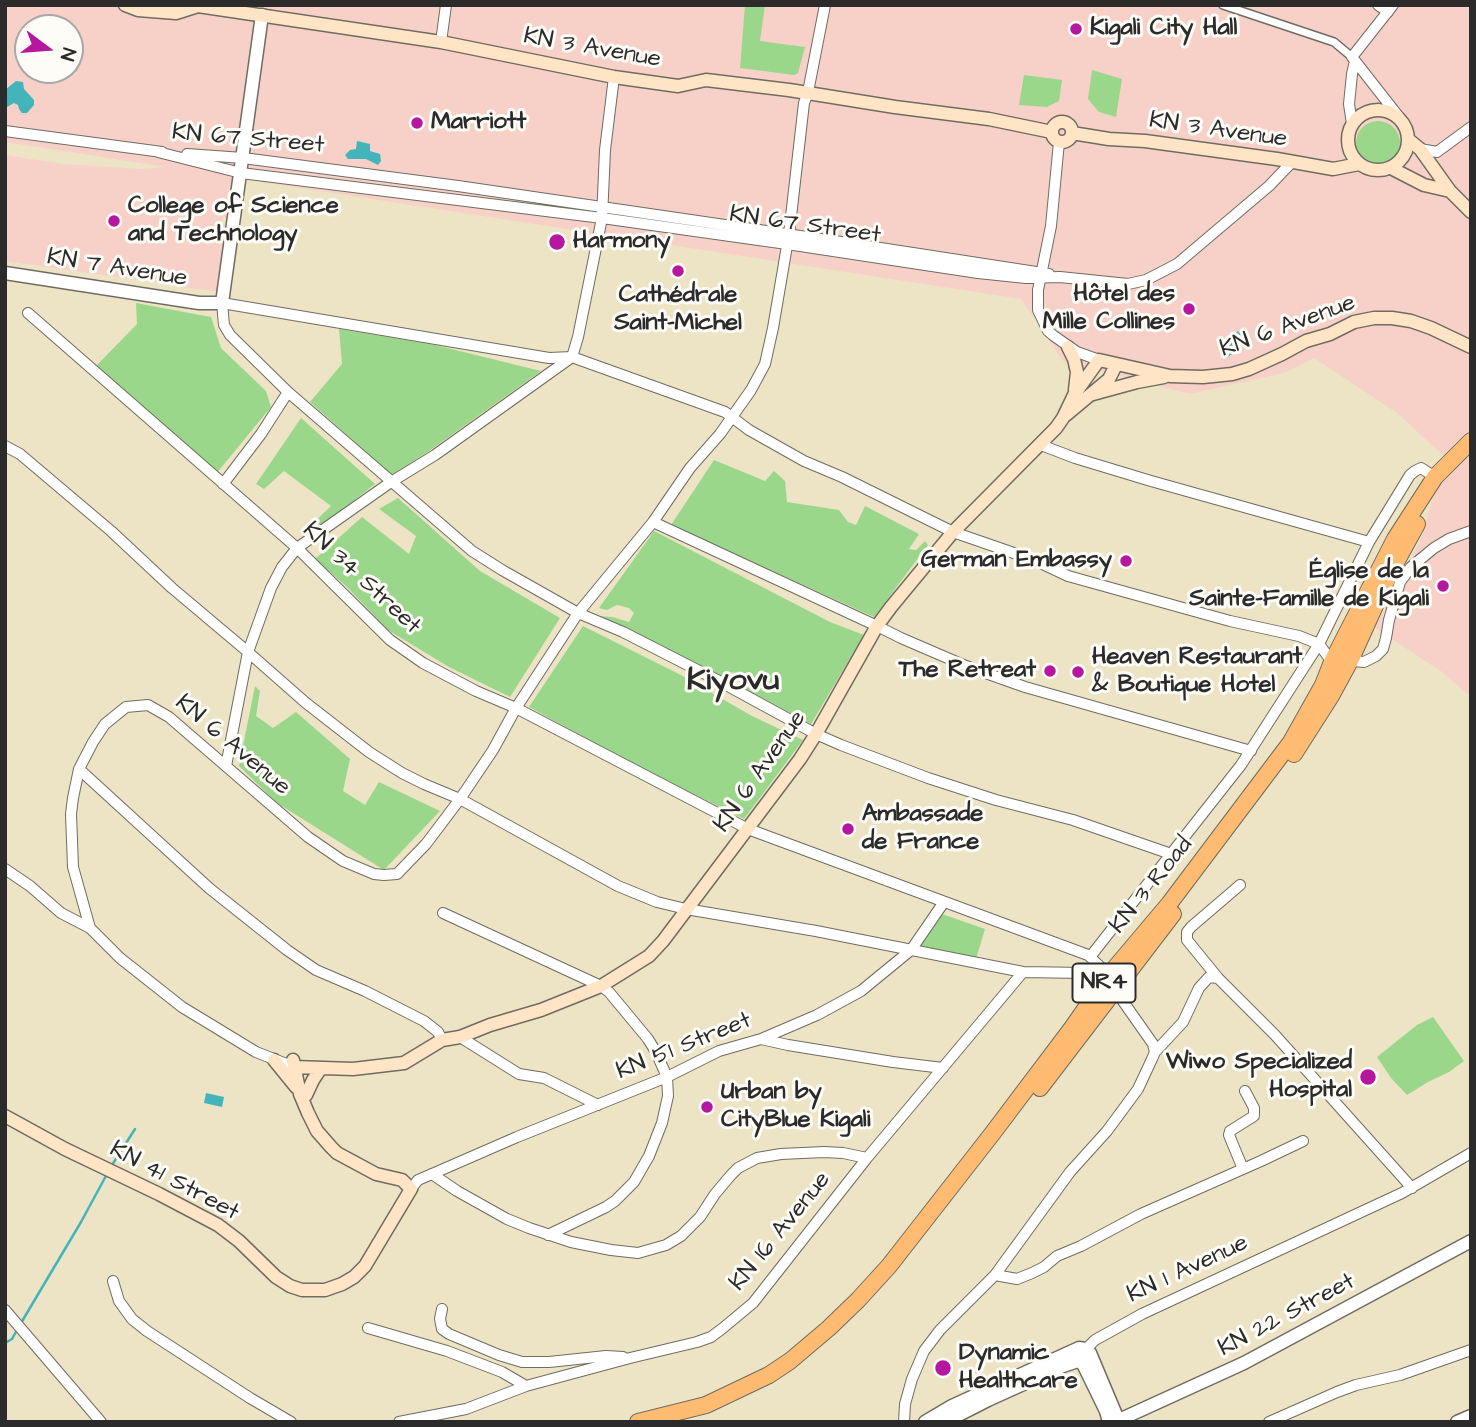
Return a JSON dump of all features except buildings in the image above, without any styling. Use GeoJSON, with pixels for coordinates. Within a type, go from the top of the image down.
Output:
{"type":"FeatureCollection","features":[{"type":"Feature","properties":{"kind":"highway","name":"KN 3 Road"},"geometry":{"type":"LineString","coordinates":[[638,1422],[706,1405],[769,1375],[790,1361],[839,1318],[889,1266],[1072,1028],[1113,988],[1169,904],[1291,742],[1395,539],[1435,477],[1470,449]]}},
{"type":"Feature","properties":{"kind":"highway","name":"KN 3 Road"},"geometry":{"type":"LineString","coordinates":[[682,1422],[727,1407],[784,1377],[852,1320],[896,1272],[1297,750],[1350,661],[1388,577],[1413,530],[1470,449]]}},
{"type":"Feature","properties":{"kind":"main road","name":"KN 3 Avenue"},"geometry":{"type":"LineString","coordinates":[[125,5],[138,10],[176,13],[198,6],[261,15],[441,42],[614,77],[678,86],[705,80],[808,92],[989,119],[1067,140],[1072,133],[1277,159],[1333,169],[1359,164]]}},
{"type":"Feature","properties":{"kind":"main road"},"geometry":{"type":"LineString","coordinates":[[1450,191],[1424,184],[1391,168],[1374,170],[1359,164],[1352,157],[1349,148],[1348,138],[1352,124],[1369,110],[1390,111],[1399,117],[1409,140],[1420,149],[1450,191],[1471,212]]}},
{"type":"Feature","properties":{"kind":"main road"},"geometry":{"type":"LineString","coordinates":[[1391,168],[1404,156],[1409,140]]}},
{"type":"Feature","properties":{"kind":"main road","name":"KN 6 Avenue"},"geometry":{"type":"LineString","coordinates":[[1063,418],[1074,395],[1099,360],[1170,376],[1232,374],[1354,322],[1374,318],[1411,321],[1471,347]]}},
{"type":"Feature","properties":{"kind":"main road"},"geometry":{"type":"LineString","coordinates":[[1068,347],[1077,372],[1074,395]]}},
{"type":"Feature","properties":{"kind":"main road","name":"KN 6 Avenue"},"geometry":{"type":"LineString","coordinates":[[297,1064],[353,1069],[404,1063],[442,1040],[460,1037],[489,1025],[541,1010],[601,986],[649,956],[789,775],[816,734],[877,626],[953,532],[1041,445],[1063,418],[1109,379],[1116,365]]}},
{"type":"Feature","properties":{"kind":"main road"},"geometry":{"type":"LineString","coordinates":[[1093,394],[1170,376]]}},
{"type":"Feature","properties":{"kind":"main road","name":"KN 6 Avenue"},"geometry":{"type":"LineString","coordinates":[[297,1064],[366,1061],[419,1052]]}},
{"type":"Feature","properties":{"kind":"main road"},"geometry":{"type":"LineString","coordinates":[[274,1060],[303,1095],[321,1128],[322,1138],[337,1153],[376,1174],[402,1180],[411,1189]]}},
{"type":"Feature","properties":{"kind":"main road"},"geometry":{"type":"LineString","coordinates":[[297,1064],[303,1095]]}},
{"type":"Feature","properties":{"kind":"main road"},"geometry":{"type":"LineString","coordinates":[[303,1095],[321,1068]]}},
{"type":"Feature","properties":{"kind":"main road","name":"KN 41 Street"},"geometry":{"type":"LineString","coordinates":[[5,1116],[218,1225],[239,1241],[276,1277],[302,1290],[331,1289],[365,1266],[411,1189]]}},
{"type":"Feature","properties":{"kind":"street"},"geometry":{"type":"LineString","coordinates":[[441,42],[446,5]]}},
{"type":"Feature","properties":{"kind":"street","name":"KN 6 Avenue"},"geometry":{"type":"LineString","coordinates":[[297,1064],[274,1060],[256,1052],[182,1007],[120,958],[90,928],[73,867],[71,814],[79,769],[105,724],[126,707],[148,705],[169,717],[308,837],[331,853],[374,874],[397,874],[426,844],[460,799],[578,613],[653,522],[690,468],[720,434],[751,390],[765,363],[774,328],[788,239],[804,103],[825,5]]}},
{"type":"Feature","properties":{"kind":"street"},"geometry":{"type":"LineString","coordinates":[[1223,5],[1334,42],[1354,59],[1399,117]]}},
{"type":"Feature","properties":{"kind":"street"},"geometry":{"type":"LineString","coordinates":[[1352,124],[1349,104],[1354,59],[1391,9],[1378,5]]}},
{"type":"Feature","properties":{"kind":"street"},"geometry":{"type":"LineString","coordinates":[[261,15],[222,303],[224,325],[230,335],[288,392],[472,551],[578,613],[623,632],[718,680],[816,734],[928,778],[996,800],[1073,820],[1171,853]]}},
{"type":"Feature","properties":{"kind":"street"},"geometry":{"type":"LineString","coordinates":[[226,766],[248,652],[271,588],[282,567],[297,548],[391,482],[435,455],[572,357],[602,218],[605,150],[614,77]]}},
{"type":"Feature","properties":{"kind":"street"},"geometry":{"type":"LineString","coordinates":[[1420,149],[1437,152],[1471,127]]}},
{"type":"Feature","properties":{"kind":"street"},"geometry":{"type":"LineString","coordinates":[[5,131],[158,152]]}},
{"type":"Feature","properties":{"kind":"street"},"geometry":{"type":"LineString","coordinates":[[1055,137],[1051,226],[1037,300],[1038,310],[1048,331],[1068,347],[1099,360]]}},
{"type":"Feature","properties":{"kind":"street","name":"KN 67 Street"},"geometry":{"type":"LineString","coordinates":[[158,152],[243,158],[603,206],[788,239],[979,268],[1128,284],[1146,280],[1177,264],[1269,187],[1292,162]]}},
{"type":"Feature","properties":{"kind":"street","name":"KN 67 Street"},"geometry":{"type":"LineString","coordinates":[[158,152],[241,173],[788,239]]}},
{"type":"Feature","properties":{"kind":"street","name":"KN 7 Avenue"},"geometry":{"type":"LineString","coordinates":[[5,273],[199,303],[222,303]]}},
{"type":"Feature","properties":{"kind":"street"},"geometry":{"type":"LineString","coordinates":[[222,303],[549,358],[572,357],[724,412],[749,430],[804,461],[953,532],[1034,560],[1068,576],[1230,621],[1299,636],[1319,644],[1332,662],[1364,662],[1376,656],[1382,649],[1400,582],[1411,567],[1449,539],[1471,531]]}},
{"type":"Feature","properties":{"kind":"street","name":"KN 34 Street"},"geometry":{"type":"LineString","coordinates":[[29,313],[297,548],[390,639],[424,663],[748,829],[1090,957]]}},
{"type":"Feature","properties":{"kind":"street"},"geometry":{"type":"LineString","coordinates":[[223,484],[261,434],[288,392]]}},
{"type":"Feature","properties":{"kind":"street"},"geometry":{"type":"LineString","coordinates":[[1041,445],[1151,481],[1369,542]]}},
{"type":"Feature","properties":{"kind":"street"},"geometry":{"type":"LineString","coordinates":[[5,446],[29,461],[306,703],[369,752],[424,784],[460,799],[618,886],[657,902],[686,909],[816,931],[1023,972],[1078,972],[1090,975],[1113,988]]}},
{"type":"Feature","properties":{"kind":"street"},"geometry":{"type":"LineString","coordinates":[[1154,1052],[1153,1044],[1090,957],[1251,751],[1319,644],[1369,542],[1415,471],[1418,468],[1424,469],[1435,477]]}},
{"type":"Feature","properties":{"kind":"street"},"geometry":{"type":"LineString","coordinates":[[653,522],[901,638],[1005,681],[1251,751]]}},
{"type":"Feature","properties":{"kind":"street"},"geometry":{"type":"LineString","coordinates":[[79,769],[209,888],[287,950],[316,970],[424,1021],[438,1032],[442,1040]]}},
{"type":"Feature","properties":{"kind":"street"},"geometry":{"type":"LineString","coordinates":[[5,869],[61,913],[90,928]]}},
{"type":"Feature","properties":{"kind":"street"},"geometry":{"type":"LineString","coordinates":[[1240,885],[1191,927],[1187,932],[1187,940],[1218,978],[1275,1035],[1412,1188]]}},
{"type":"Feature","properties":{"kind":"street","name":"KN 51 Street"},"geometry":{"type":"LineString","coordinates":[[411,1189],[418,1180],[517,1137],[667,1077],[719,1051],[761,1039],[817,1015],[861,991],[911,950],[944,902]]}},
{"type":"Feature","properties":{"kind":"street"},"geometry":{"type":"LineString","coordinates":[[443,913],[601,986],[649,1040],[667,1077],[668,1096],[662,1123],[649,1156],[634,1182],[606,1208],[548,1235]]}},
{"type":"Feature","properties":{"kind":"street","name":"KN 16 Avenue"},"geometry":{"type":"LineString","coordinates":[[399,1422],[466,1409],[526,1386],[704,1340],[723,1328],[752,1303],[867,1158],[1023,972]]}},
{"type":"Feature","properties":{"kind":"street"},"geometry":{"type":"LineString","coordinates":[[904,1422],[910,1386],[924,1351],[940,1330],[995,1275],[1070,1172],[1107,1131],[1138,1089],[1154,1052],[1183,1022],[1199,988],[1209,977],[1218,978]]}},
{"type":"Feature","properties":{"kind":"street"},"geometry":{"type":"LineString","coordinates":[[460,1037],[520,1074],[544,1078],[598,1105]]}},
{"type":"Feature","properties":{"kind":"street"},"geometry":{"type":"LineString","coordinates":[[761,1039],[943,1068]]}},
{"type":"Feature","properties":{"kind":"street","name":"KN 6 Avenue"},"geometry":{"type":"LineString","coordinates":[[244,1045],[297,1064]]}},
{"type":"Feature","properties":{"kind":"street"},"geometry":{"type":"LineString","coordinates":[[1243,1169],[1228,1135],[1254,1116],[1254,1108],[1245,1091]]}},
{"type":"Feature","properties":{"kind":"street"},"geometry":{"type":"LineString","coordinates":[[995,1275],[1017,1279],[1032,1273],[1057,1256],[1141,1214],[1303,1141]]}},
{"type":"Feature","properties":{"kind":"street"},"geometry":{"type":"LineString","coordinates":[[432,1174],[507,1219],[548,1235],[611,1250],[638,1252],[666,1245],[681,1236],[700,1217],[731,1175],[757,1158],[824,1152],[867,1158]]}},
{"type":"Feature","properties":{"kind":"street","name":"KN 1 Avenue"},"geometry":{"type":"LineString","coordinates":[[925,1422],[952,1406],[1077,1348],[1086,1349],[1103,1335],[1142,1314],[1412,1188],[1471,1153]]}},
{"type":"Feature","properties":{"kind":"street","name":"KN 22 Street"},"geometry":{"type":"LineString","coordinates":[[1115,1421],[1244,1363],[1471,1241]]}},
{"type":"Feature","properties":{"kind":"street"},"geometry":{"type":"LineString","coordinates":[[113,1281],[119,1301],[132,1320],[291,1422]]}},
{"type":"Feature","properties":{"kind":"street"},"geometry":{"type":"LineString","coordinates":[[442,1309],[440,1318],[443,1329],[449,1334],[522,1362],[606,1356],[630,1358]]}},
{"type":"Feature","properties":{"kind":"street"},"geometry":{"type":"LineString","coordinates":[[5,1310],[101,1422]]}},
{"type":"Feature","properties":{"kind":"street"},"geometry":{"type":"LineString","coordinates":[[368,1328],[465,1358],[502,1372],[526,1386]]}},
{"type":"Feature","properties":{"kind":"street"},"geometry":{"type":"LineString","coordinates":[[945,1422],[1034,1379],[1078,1362],[1086,1349],[1093,1360],[1115,1421]]}},
{"type":"Feature","properties":{"kind":"street"},"geometry":{"type":"LineString","coordinates":[[1269,1422],[1356,1385],[1400,1375],[1471,1350]]}},
{"type":"Feature","properties":{"kind":"street"},"geometry":{"type":"LineString","coordinates":[[1078,1362],[1083,1364],[1106,1411],[1115,1421]]}},
{"type":"Feature","properties":{"kind":"street"},"geometry":{"type":"LineString","coordinates":[[1457,1422],[1471,1416]]}},
{"type":"Feature","properties":{"kind":"shaded area"},"geometry":{"type":"Polygon","coordinates":[[[5,5],[1471,5],[1471,697],[1442,672],[1375,628],[1420,542],[1445,457],[1397,413],[1314,358],[1284,373],[1190,394],[1063,361],[1021,299],[236,178],[229,218],[223,217],[222,223],[227,227],[219,292],[5,261],[5,155],[63,164],[141,169],[166,167],[5,142],[5,5]]]}},
{"type":"Feature","properties":{"kind":"green space"},"geometry":{"type":"Polygon","coordinates":[[[745,5],[765,5],[760,41],[805,47],[798,73],[794,75],[740,68],[745,5]]]}},
{"type":"Feature","properties":{"kind":"green space"},"geometry":{"type":"Polygon","coordinates":[[[1092,70],[1122,79],[1116,117],[1099,112],[1088,99],[1092,70]]]}},
{"type":"Feature","properties":{"kind":"green space"},"geometry":{"type":"Polygon","coordinates":[[[1024,75],[1062,80],[1059,101],[1047,107],[1019,105],[1024,75]]]}},
{"type":"Feature","properties":{"kind":"green space"},"geometry":{"type":"Polygon","coordinates":[[[1378,121],[1387,122],[1394,127],[1399,134],[1399,152],[1394,159],[1387,164],[1378,165],[1369,164],[1362,159],[1357,152],[1356,143],[1357,134],[1362,127],[1369,122],[1378,121]]]}},
{"type":"Feature","properties":{"kind":"green space"},"geometry":{"type":"Polygon","coordinates":[[[136,303],[211,317],[221,348],[266,391],[271,407],[216,474],[96,366],[137,324],[136,303]]]}},
{"type":"Feature","properties":{"kind":"green space"},"geometry":{"type":"Polygon","coordinates":[[[339,329],[435,345],[541,371],[392,475],[310,402],[342,364],[339,329]]]}},
{"type":"Feature","properties":{"kind":"green space"},"geometry":{"type":"Polygon","coordinates":[[[301,418],[375,484],[316,530],[305,531],[331,506],[284,471],[264,489],[256,484],[301,418]]]}},
{"type":"Feature","properties":{"kind":"green space"},"geometry":{"type":"Polygon","coordinates":[[[714,460],[765,481],[774,471],[785,481],[787,502],[839,510],[848,522],[856,525],[865,506],[919,534],[909,549],[916,550],[925,541],[928,545],[874,617],[671,525],[714,460]]]}},
{"type":"Feature","properties":{"kind":"green space"},"geometry":{"type":"Polygon","coordinates":[[[398,498],[480,571],[560,618],[510,697],[449,667],[388,630],[346,586],[315,559],[362,517],[409,554],[416,536],[379,509],[398,498]]]}},
{"type":"Feature","properties":{"kind":"green space"},"geometry":{"type":"Polygon","coordinates":[[[654,531],[830,622],[864,635],[811,724],[741,687],[745,677],[732,672],[725,680],[598,616],[629,622],[634,613],[629,608],[617,605],[607,610],[599,608],[654,531]]]}},
{"type":"Feature","properties":{"kind":"green space"},"geometry":{"type":"Polygon","coordinates":[[[583,626],[679,674],[752,716],[803,740],[744,819],[631,763],[529,707],[583,626]]]}},
{"type":"Feature","properties":{"kind":"green space"},"geometry":{"type":"Polygon","coordinates":[[[255,686],[260,691],[256,716],[273,728],[296,712],[350,759],[343,791],[365,805],[379,782],[440,811],[384,870],[277,803],[239,766],[255,686]]]}},
{"type":"Feature","properties":{"kind":"green space"},"geometry":{"type":"Polygon","coordinates":[[[942,914],[985,929],[976,959],[919,948],[942,914]]]}},
{"type":"Feature","properties":{"kind":"green space"},"geometry":{"type":"Polygon","coordinates":[[[1433,1017],[1464,1061],[1407,1095],[1377,1057],[1417,1025],[1433,1017]]]}},
{"type":"Feature","properties":{"kind":"water"},"geometry":{"type":"Polygon","coordinates":[[[14,83],[23,84],[24,89],[34,100],[34,105],[27,113],[22,113],[14,103],[5,106],[5,90],[14,83]]]}},
{"type":"Feature","properties":{"kind":"water"},"geometry":{"type":"Polygon","coordinates":[[[357,141],[370,144],[370,151],[380,154],[381,161],[378,165],[366,159],[348,159],[345,155],[356,149],[357,141]]]}},
{"type":"Feature","properties":{"kind":"water"},"geometry":{"type":"Polygon","coordinates":[[[1238,331],[1246,342],[1227,358],[1218,347],[1238,331]]]}},
{"type":"Feature","properties":{"kind":"water"},"geometry":{"type":"Polygon","coordinates":[[[206,1093],[224,1097],[222,1107],[204,1103],[206,1093]]]}},
{"type":"Feature","properties":{"kind":"waterway"},"geometry":{"type":"LineString","coordinates":[[112,1165],[135,1129]]}},
{"type":"Feature","properties":{"kind":"waterway"},"geometry":{"type":"LineString","coordinates":[[21,1323],[107,1174]]}},
{"type":"Feature","properties":{"kind":"waterway"},"geometry":{"type":"LineString","coordinates":[[5,1343],[12,1339],[18,1328]]}},
{"type":"Feature","properties":{"kind":"place","name":"Kigali City Hall"},"geometry":{"type":"Point","coordinates":[1076,29]}},
{"type":"Feature","properties":{"kind":"place","name":"Marriott"},"geometry":{"type":"Point","coordinates":[417,123]}},
{"type":"Feature","properties":{"kind":"place","name":"College of Science and Technology"},"geometry":{"type":"Point","coordinates":[114,221]}},
{"type":"Feature","properties":{"kind":"place","name":"Harmony"},"geometry":{"type":"Point","coordinates":[557,242]}},
{"type":"Feature","properties":{"kind":"place","name":"Cathédrale Saint-Michel"},"geometry":{"type":"Point","coordinates":[678,271]}},
{"type":"Feature","properties":{"kind":"place","name":"Hôtel des Mille Collines"},"geometry":{"type":"Point","coordinates":[1189,309]}},
{"type":"Feature","properties":{"kind":"place","name":"German Embassy"},"geometry":{"type":"Point","coordinates":[1126,561]}},
{"type":"Feature","properties":{"kind":"place","name":"Église de la Sainte-Famille de Kigali"},"geometry":{"type":"Point","coordinates":[1443,586]}},
{"type":"Feature","properties":{"kind":"place","name":"The Retreat"},"geometry":{"type":"Point","coordinates":[1050,671]}},
{"type":"Feature","properties":{"kind":"place","name":"Heaven Restaurant & Boutique Hotel"},"geometry":{"type":"Point","coordinates":[1078,672]}},
{"type":"Feature","properties":{"kind":"place","name":"Ambassade de France"},"geometry":{"type":"Point","coordinates":[848,829]}},
{"type":"Feature","properties":{"kind":"place","name":"Wiwo Specialized Hospital"},"geometry":{"type":"Point","coordinates":[1368,1077]}},
{"type":"Feature","properties":{"kind":"place","name":"Urban by CityBlue Kigali"},"geometry":{"type":"Point","coordinates":[707,1107]}},
{"type":"Feature","properties":{"kind":"place","name":"Dynamic Healthcare"},"geometry":{"type":"Point","coordinates":[943,1368]}},
{"type":"Feature","properties":{"kind":"district","name":"Kiyovu"},"geometry":{"type":"Point","coordinates":[733,682]}}]}
